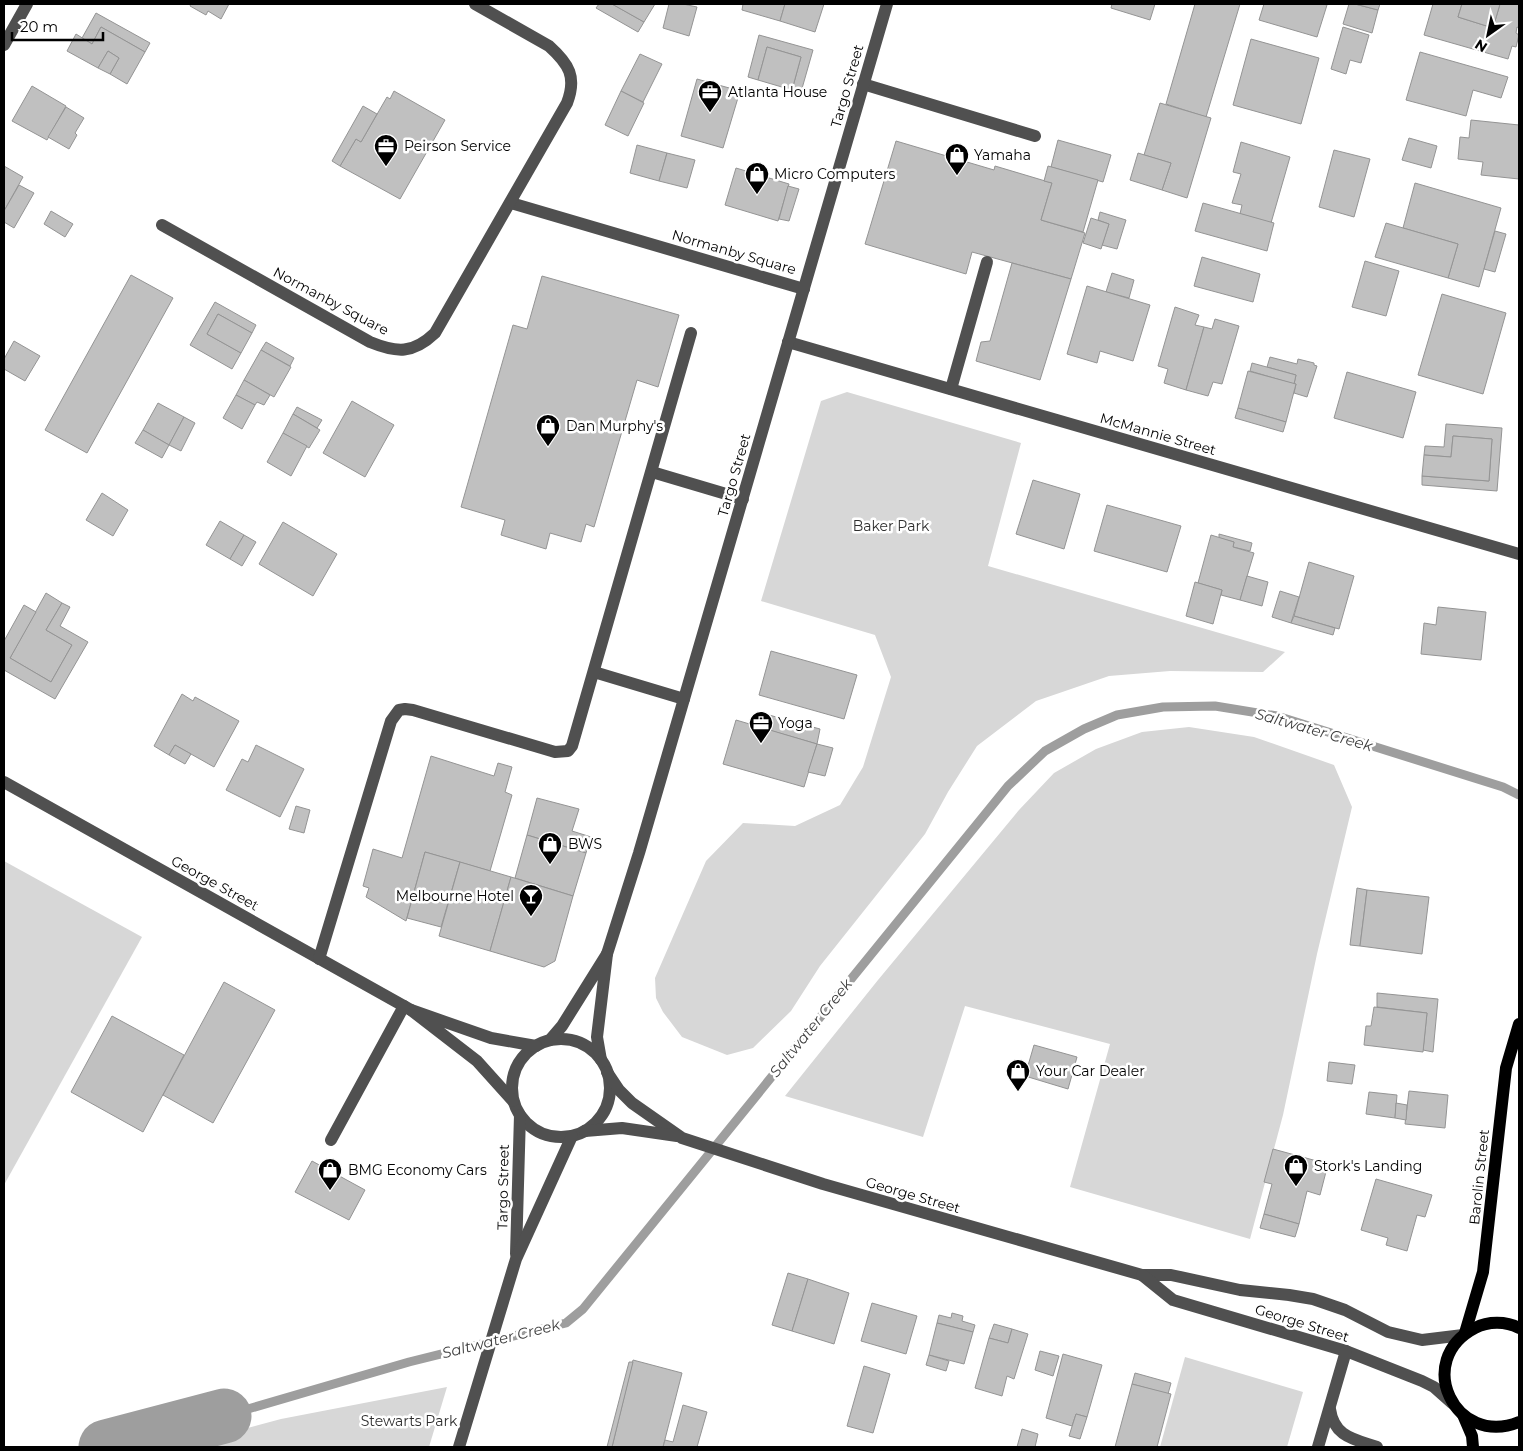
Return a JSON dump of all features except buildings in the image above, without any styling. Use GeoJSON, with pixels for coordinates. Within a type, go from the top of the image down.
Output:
{"type":"FeatureCollection","features":[{"type":"Feature","properties":{"kind":"main road","name":"Barolin Street"},"geometry":{"type":"LineString","coordinates":[[1464,1334],[1483,1272],[1506,1068],[1519,1024]]}},
{"type":"Feature","properties":{"kind":"main road"},"geometry":{"type":"LineString","coordinates":[[1519,1328],[1497,1322],[1480,1325],[1464,1334],[1453,1346],[1446,1359],[1444,1374],[1446,1389],[1452,1403],[1463,1415],[1477,1424],[1493,1427],[1509,1426],[1519,1422]]}},
{"type":"Feature","properties":{"kind":"main road"},"geometry":{"type":"LineString","coordinates":[[1463,1415],[1472,1436],[1473,1447]]}},
{"type":"Feature","properties":{"kind":"street"},"geometry":{"type":"LineString","coordinates":[[4,45],[27,4]]}},
{"type":"Feature","properties":{"kind":"street","name":"Normanby Square"},"geometry":{"type":"LineString","coordinates":[[162,224],[370,342],[385,348],[399,350],[414,348],[426,341],[435,332],[511,202],[567,103],[571,91],[572,78],[568,66],[549,46],[475,4]]}},
{"type":"Feature","properties":{"kind":"street","name":"Targo Street"},"geometry":{"type":"LineString","coordinates":[[604,1066],[597,1037],[607,954],[639,853],[887,4]]}},
{"type":"Feature","properties":{"kind":"street"},"geometry":{"type":"LineString","coordinates":[[863,84],[1035,136]]}},
{"type":"Feature","properties":{"kind":"street","name":"Normanby Square"},"geometry":{"type":"LineString","coordinates":[[511,202],[804,289]]}},
{"type":"Feature","properties":{"kind":"street"},"geometry":{"type":"LineString","coordinates":[[951,390],[987,262]]}},
{"type":"Feature","properties":{"kind":"street"},"geometry":{"type":"LineString","coordinates":[[319,958],[391,721],[399,710],[413,710],[555,752],[568,751],[575,741],[691,332]]}},
{"type":"Feature","properties":{"kind":"street","name":"McMannie Street"},"geometry":{"type":"LineString","coordinates":[[788,342],[1519,554]]}},
{"type":"Feature","properties":{"kind":"street"},"geometry":{"type":"LineString","coordinates":[[652,472],[743,499]]}},
{"type":"Feature","properties":{"kind":"street"},"geometry":{"type":"LineString","coordinates":[[594,672],[684,699]]}},
{"type":"Feature","properties":{"kind":"street","name":"George Street"},"geometry":{"type":"LineString","coordinates":[[4,782],[407,1008],[477,1061],[514,1100]]}},
{"type":"Feature","properties":{"kind":"street","name":"Targo Street"},"geometry":{"type":"LineString","coordinates":[[550,1040],[562,1026],[607,954]]}},
{"type":"Feature","properties":{"kind":"street"},"geometry":{"type":"LineString","coordinates":[[331,1140],[407,1008]]}},
{"type":"Feature","properties":{"kind":"street","name":"George Street"},"geometry":{"type":"LineString","coordinates":[[407,1008],[491,1038],[536,1046]]}},
{"type":"Feature","properties":{"kind":"street"},"geometry":{"type":"LineString","coordinates":[[564,1039],[579,1043],[592,1050],[604,1066],[610,1085],[609,1098],[604,1112],[585,1131],[572,1136],[557,1137],[543,1134],[530,1126],[520,1115],[514,1100],[512,1084],[515,1070],[524,1056],[536,1046],[550,1040],[564,1039]]}},
{"type":"Feature","properties":{"kind":"street","name":"George Street"},"geometry":{"type":"LineString","coordinates":[[604,1066],[619,1090],[632,1103],[681,1137]]}},
{"type":"Feature","properties":{"kind":"street","name":"Targo Street"},"geometry":{"type":"LineString","coordinates":[[459,1447],[516,1259],[520,1115]]}},
{"type":"Feature","properties":{"kind":"street","name":"George Street"},"geometry":{"type":"LineString","coordinates":[[585,1131],[622,1128],[681,1137],[823,1184],[1142,1275],[1171,1275],[1240,1290],[1313,1299],[1345,1310],[1388,1332],[1422,1340],[1464,1334]]}},
{"type":"Feature","properties":{"kind":"street","name":"Targo Street"},"geometry":{"type":"LineString","coordinates":[[516,1259],[572,1136]]}},
{"type":"Feature","properties":{"kind":"street","name":"George Street"},"geometry":{"type":"LineString","coordinates":[[1142,1275],[1173,1300],[1346,1352],[1422,1381],[1434,1387],[1452,1403]]}},
{"type":"Feature","properties":{"kind":"street"},"geometry":{"type":"LineString","coordinates":[[1318,1447],[1346,1352]]}},
{"type":"Feature","properties":{"kind":"street"},"geometry":{"type":"LineString","coordinates":[[1330,1406],[1333,1424],[1338,1430],[1349,1437],[1377,1447]]}},
{"type":"Feature","properties":{"kind":"green space","name":"Baker Park"},"geometry":{"type":"Polygon","coordinates":[[[847,392],[1021,443],[988,566],[1285,652],[1263,672],[1170,671],[1109,676],[1036,701],[977,746],[948,792],[925,834],[820,966],[791,1011],[753,1048],[727,1055],[682,1037],[663,1012],[656,998],[655,978],[706,861],[743,823],[795,826],[840,805],[863,767],[891,677],[875,635],[761,601],[821,401],[847,392]]]}},
{"type":"Feature","properties":{"kind":"green space"},"geometry":{"type":"Polygon","coordinates":[[[1189,727],[1254,737],[1334,765],[1352,807],[1317,954],[1283,1115],[1250,1239],[1070,1187],[1110,1044],[965,1006],[923,1137],[785,1096],[1019,810],[1054,773],[1096,749],[1142,732],[1189,727]]]}},
{"type":"Feature","properties":{"kind":"green space"},"geometry":{"type":"Polygon","coordinates":[[[4,861],[142,937],[4,1185],[4,861]]]}},
{"type":"Feature","properties":{"kind":"green space"},"geometry":{"type":"Polygon","coordinates":[[[1185,1357],[1303,1392],[1287,1447],[1160,1447],[1185,1357]]]}},
{"type":"Feature","properties":{"kind":"green space","name":"Stewarts Park"},"geometry":{"type":"Polygon","coordinates":[[[447,1387],[429,1447],[176,1447],[281,1419],[447,1387]]]}},
{"type":"Feature","properties":{"kind":"waterway","name":"Saltwater Creek"},"geometry":{"type":"LineString","coordinates":[[224,1416],[409,1362],[566,1323],[583,1309],[1008,786],[1045,751],[1084,729],[1117,715],[1163,707],[1215,706],[1277,716],[1503,787],[1519,795]]}},
{"type":"Feature","properties":{"kind":"waterway","name":"Saltwater Creek"},"geometry":{"type":"LineString","coordinates":[[106,1447],[224,1416]]}},
{"type":"Feature","properties":{"kind":"place","name":"Atlanta House"},"geometry":{"type":"Point","coordinates":[710,113]}},
{"type":"Feature","properties":{"kind":"place","name":"Peirson Service"},"geometry":{"type":"Point","coordinates":[386,167]}},
{"type":"Feature","properties":{"kind":"place","name":"Yamaha"},"geometry":{"type":"Point","coordinates":[957,176]}},
{"type":"Feature","properties":{"kind":"place","name":"Micro Computers"},"geometry":{"type":"Point","coordinates":[757,195]}},
{"type":"Feature","properties":{"kind":"place","name":"Dan Murphy's"},"geometry":{"type":"Point","coordinates":[548,447]}},
{"type":"Feature","properties":{"kind":"place","name":"Yoga"},"geometry":{"type":"Point","coordinates":[761,744]}},
{"type":"Feature","properties":{"kind":"place","name":"BWS"},"geometry":{"type":"Point","coordinates":[550,865]}},
{"type":"Feature","properties":{"kind":"place","name":"Melbourne Hotel"},"geometry":{"type":"Point","coordinates":[531,917]}},
{"type":"Feature","properties":{"kind":"place","name":"Your Car Dealer"},"geometry":{"type":"Point","coordinates":[1018,1092]}},
{"type":"Feature","properties":{"kind":"place","name":"Stork's Landing"},"geometry":{"type":"Point","coordinates":[1296,1187]}},
{"type":"Feature","properties":{"kind":"place","name":"BMG Economy Cars"},"geometry":{"type":"Point","coordinates":[330,1191]}}]}
